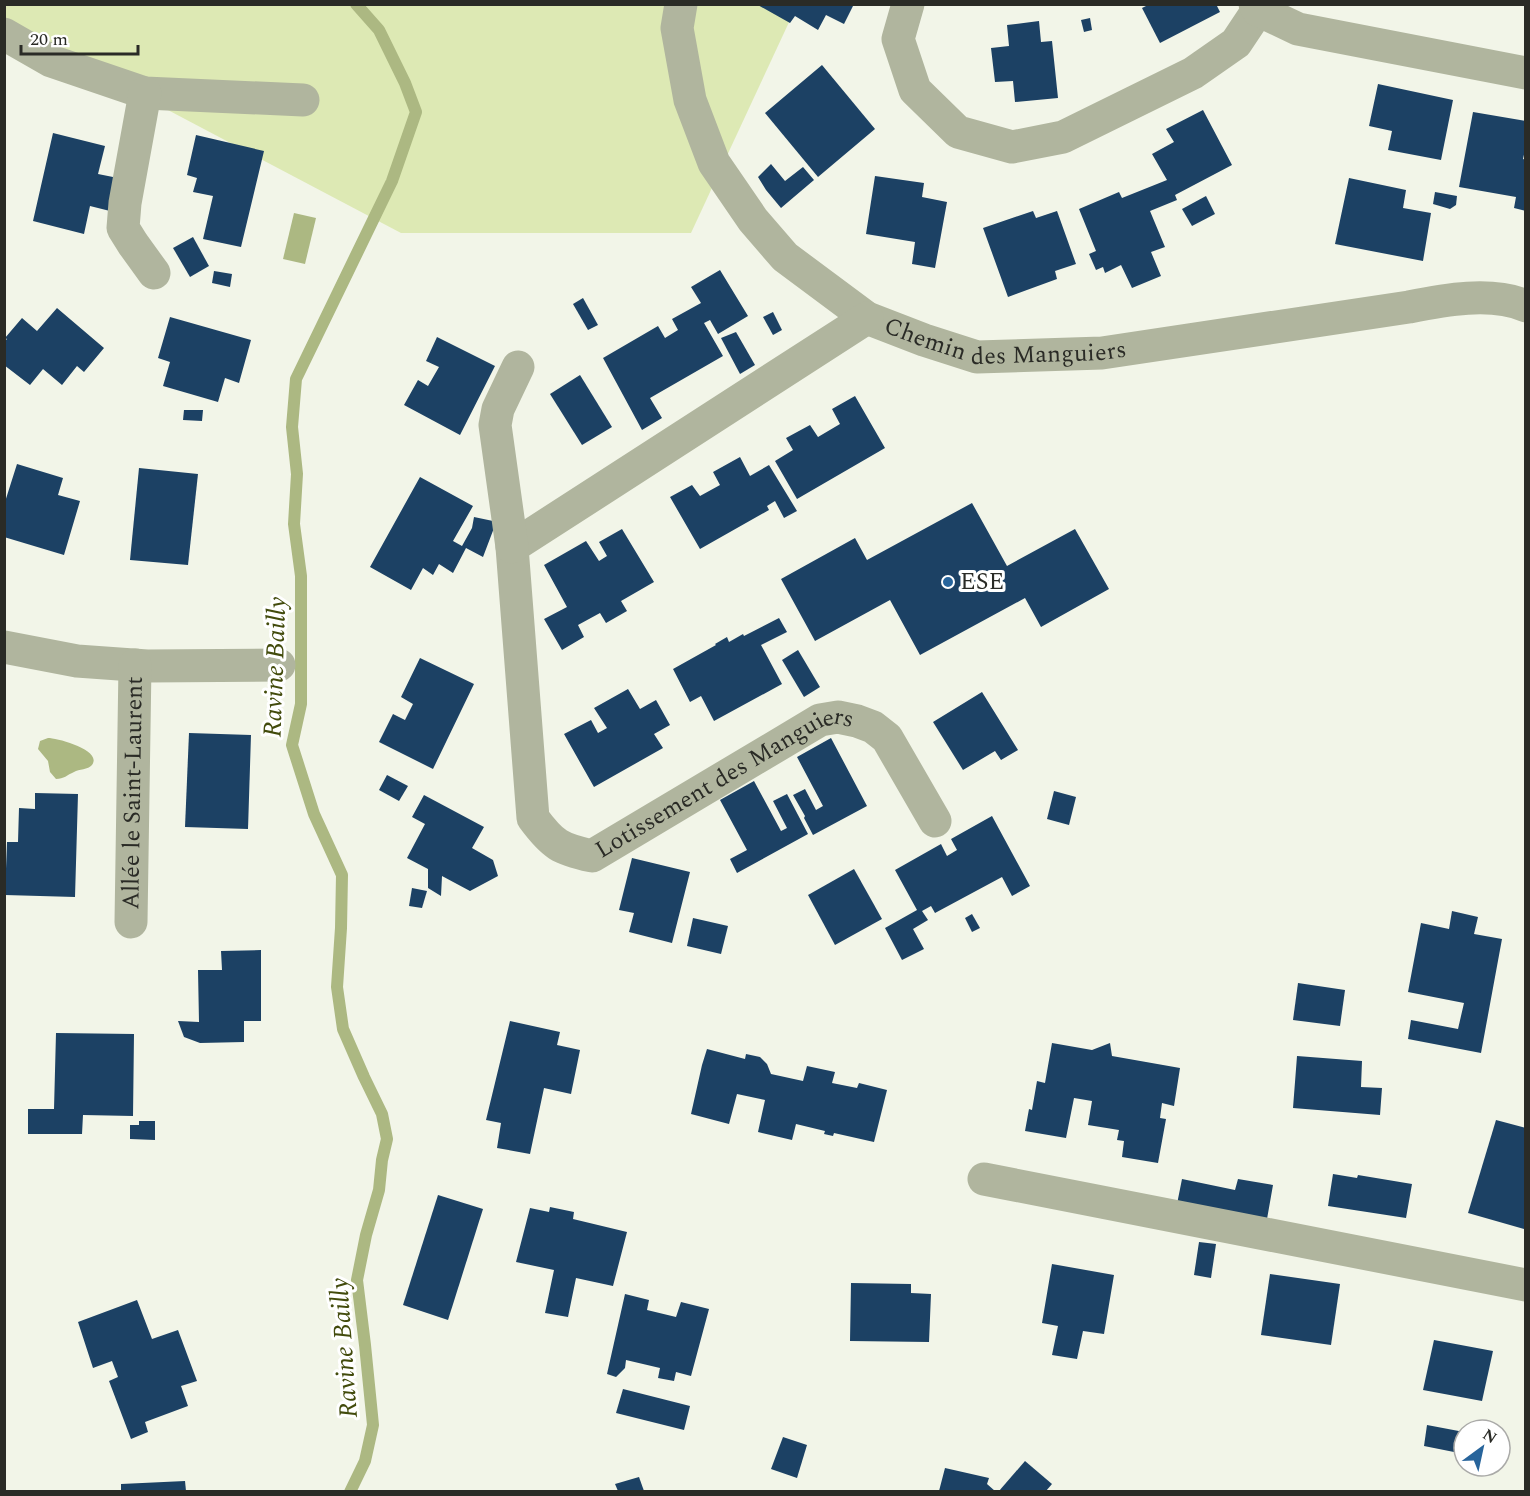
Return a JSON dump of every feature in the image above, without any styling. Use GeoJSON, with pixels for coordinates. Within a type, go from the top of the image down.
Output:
{"type":"FeatureCollection","features":[{"type":"Feature","properties":{"kind":"street","name":"Chemin des Manguiers"},"geometry":{"type":"LineString","coordinates":[[681,4],[677,28],[690,100],[714,163],[753,220],[785,257],[867,318],[924,340],[977,357],[1102,352],[1409,307],[1446,299],[1482,298],[1516,302],[1526,306]]}},
{"type":"Feature","properties":{"kind":"street"},"geometry":{"type":"LineString","coordinates":[[908,4],[898,39],[915,90],[958,132],[1012,147],[1063,137],[1193,74],[1236,43],[1257,7],[1298,29],[1526,73]]}},
{"type":"Feature","properties":{"kind":"street"},"geometry":{"type":"LineString","coordinates":[[4,34],[51,61],[146,93],[303,100]]}},
{"type":"Feature","properties":{"kind":"street"},"geometry":{"type":"LineString","coordinates":[[146,93],[125,203],[123,228],[154,273]]}},
{"type":"Feature","properties":{"kind":"street"},"geometry":{"type":"LineString","coordinates":[[512,547],[867,318]]}},
{"type":"Feature","properties":{"kind":"street","name":"Lotissement des Manguiers"},"geometry":{"type":"LineString","coordinates":[[518,367],[498,409],[495,425],[512,547],[533,818],[543,832],[558,846],[592,856],[820,720],[838,717],[873,727],[887,738],[936,821]]}},
{"type":"Feature","properties":{"kind":"street","name":"Allée le Saint-Laurent"},"geometry":{"type":"LineString","coordinates":[[4,647],[77,661],[135,665],[279,665]]}},
{"type":"Feature","properties":{"kind":"street","name":"Allée le Saint-Laurent"},"geometry":{"type":"LineString","coordinates":[[131,922],[135,665]]}},
{"type":"Feature","properties":{"kind":"street"},"geometry":{"type":"LineString","coordinates":[[984,1179],[1526,1285]]}},
{"type":"Feature","properties":{"kind":"shaded area"},"geometry":{"type":"Polygon","coordinates":[[[4,5],[797,5],[691,233],[401,233],[5,24],[4,5]]]}},
{"type":"Feature","properties":{"kind":"shaded area"},"geometry":{"type":"Polygon","coordinates":[[[294,213],[316,218],[305,264],[283,259],[294,213]]]}},
{"type":"Feature","properties":{"kind":"shaded area"},"geometry":{"type":"Polygon","coordinates":[[[48,738],[85,750],[94,760],[92,765],[56,779],[50,772],[48,761],[38,749],[40,741],[48,738]]]}},
{"type":"Feature","properties":{"kind":"building"},"geometry":{"type":"Polygon","coordinates":[[[756,4],[854,4],[844,24],[826,15],[818,30],[795,16],[790,23],[756,4]]]}},
{"type":"Feature","properties":{"kind":"building"},"geometry":{"type":"Polygon","coordinates":[[[1150,4],[1216,4],[1220,12],[1160,43],[1142,8],[1150,4]]]}},
{"type":"Feature","properties":{"kind":"building"},"geometry":{"type":"Polygon","coordinates":[[[1090,18],[1092,30],[1084,32],[1081,20],[1090,18]]]}},
{"type":"Feature","properties":{"kind":"building"},"geometry":{"type":"Polygon","coordinates":[[[1039,21],[1041,42],[1052,41],[1058,98],[1015,102],[1013,81],[995,82],[991,48],[1009,46],[1007,25],[1039,21]]]}},
{"type":"Feature","properties":{"kind":"building"},"geometry":{"type":"Polygon","coordinates":[[[822,65],[875,129],[818,177],[765,113],[822,65]]]}},
{"type":"Feature","properties":{"kind":"building"},"geometry":{"type":"Polygon","coordinates":[[[1378,84],[1453,100],[1441,160],[1388,150],[1392,131],[1369,126],[1378,84]]]}},
{"type":"Feature","properties":{"kind":"building"},"geometry":{"type":"Polygon","coordinates":[[[1203,110],[1232,165],[1175,195],[1177,200],[1150,211],[1165,247],[1151,252],[1161,276],[1132,288],[1121,265],[1105,273],[1103,267],[1096,270],[1089,254],[1096,251],[1079,209],[1119,192],[1122,198],[1167,180],[1152,154],[1174,142],[1166,129],[1203,110]]]}},
{"type":"Feature","properties":{"kind":"building"},"geometry":{"type":"Polygon","coordinates":[[[1473,112],[1526,121],[1526,146],[1523,159],[1526,160],[1526,211],[1514,208],[1516,197],[1459,187],[1473,112]]]}},
{"type":"Feature","properties":{"kind":"building"},"geometry":{"type":"Polygon","coordinates":[[[53,133],[105,146],[98,174],[118,178],[110,211],[90,206],[84,234],[33,221],[53,133]]]}},
{"type":"Feature","properties":{"kind":"building"},"geometry":{"type":"Polygon","coordinates":[[[196,135],[264,151],[241,247],[203,239],[213,196],[193,192],[197,178],[187,175],[196,135]]]}},
{"type":"Feature","properties":{"kind":"building"},"geometry":{"type":"Polygon","coordinates":[[[771,164],[785,181],[803,167],[814,180],[781,208],[758,177],[771,164]]]}},
{"type":"Feature","properties":{"kind":"building"},"geometry":{"type":"Polygon","coordinates":[[[875,176],[924,183],[922,197],[947,202],[935,268],[912,264],[915,242],[866,234],[875,176]]]}},
{"type":"Feature","properties":{"kind":"building"},"geometry":{"type":"Polygon","coordinates":[[[1349,178],[1406,190],[1403,208],[1431,213],[1423,261],[1335,244],[1349,178]]]}},
{"type":"Feature","properties":{"kind":"building"},"geometry":{"type":"Polygon","coordinates":[[[1435,192],[1457,196],[1456,205],[1450,209],[1433,204],[1435,192]]]}},
{"type":"Feature","properties":{"kind":"building"},"geometry":{"type":"Polygon","coordinates":[[[1206,196],[1215,214],[1192,226],[1182,209],[1206,196]]]}},
{"type":"Feature","properties":{"kind":"building"},"geometry":{"type":"Polygon","coordinates":[[[1033,211],[1036,218],[1057,211],[1076,264],[1055,271],[1057,279],[1008,297],[983,228],[1033,211]]]}},
{"type":"Feature","properties":{"kind":"building"},"geometry":{"type":"Polygon","coordinates":[[[193,237],[209,266],[190,277],[173,248],[193,237]]]}},
{"type":"Feature","properties":{"kind":"building"},"geometry":{"type":"Polygon","coordinates":[[[720,270],[748,316],[718,334],[710,320],[704,323],[723,356],[650,398],[662,418],[642,430],[603,358],[658,326],[665,338],[678,330],[672,319],[701,303],[691,287],[720,270]]]}},
{"type":"Feature","properties":{"kind":"building"},"geometry":{"type":"Polygon","coordinates":[[[214,271],[232,274],[230,287],[212,283],[214,271]]]}},
{"type":"Feature","properties":{"kind":"building"},"geometry":{"type":"Polygon","coordinates":[[[583,298],[598,325],[588,330],[573,304],[583,298]]]}},
{"type":"Feature","properties":{"kind":"building"},"geometry":{"type":"Polygon","coordinates":[[[57,308],[104,348],[84,372],[77,366],[62,385],[43,369],[30,385],[4,365],[4,342],[7,339],[5,338],[22,318],[37,331],[57,308]]]}},
{"type":"Feature","properties":{"kind":"building"},"geometry":{"type":"Polygon","coordinates":[[[773,312],[782,330],[773,335],[763,317],[773,312]]]}},
{"type":"Feature","properties":{"kind":"building"},"geometry":{"type":"Polygon","coordinates":[[[170,317],[251,340],[239,383],[225,378],[218,402],[163,386],[170,362],[158,358],[170,317]]]}},
{"type":"Feature","properties":{"kind":"building"},"geometry":{"type":"Polygon","coordinates":[[[736,332],[755,365],[740,374],[721,338],[736,332]]]}},
{"type":"Feature","properties":{"kind":"building"},"geometry":{"type":"Polygon","coordinates":[[[437,337],[495,366],[460,435],[404,405],[418,380],[428,386],[439,367],[426,361],[437,337]]]}},
{"type":"Feature","properties":{"kind":"building"},"geometry":{"type":"Polygon","coordinates":[[[580,375],[612,427],[582,445],[550,394],[580,375]]]}},
{"type":"Feature","properties":{"kind":"building"},"geometry":{"type":"Polygon","coordinates":[[[855,396],[885,448],[797,499],[775,461],[793,450],[786,438],[810,425],[818,437],[840,424],[832,409],[855,396]]]}},
{"type":"Feature","properties":{"kind":"building"},"geometry":{"type":"Polygon","coordinates":[[[184,410],[203,410],[202,421],[183,420],[184,410]]]}},
{"type":"Feature","properties":{"kind":"building"},"geometry":{"type":"Polygon","coordinates":[[[740,457],[750,476],[769,465],[797,511],[784,518],[775,501],[767,506],[769,510],[700,549],[670,497],[692,485],[700,496],[720,485],[713,472],[740,457]]]}},
{"type":"Feature","properties":{"kind":"building"},"geometry":{"type":"Polygon","coordinates":[[[17,464],[63,478],[58,495],[80,501],[64,555],[4,537],[4,505],[17,464]]]}},
{"type":"Feature","properties":{"kind":"building"},"geometry":{"type":"Polygon","coordinates":[[[139,468],[198,474],[188,565],[130,560],[139,468]]]}},
{"type":"Feature","properties":{"kind":"building"},"geometry":{"type":"Polygon","coordinates":[[[420,477],[473,506],[453,541],[462,546],[472,528],[474,517],[493,521],[494,528],[483,557],[466,548],[453,573],[439,564],[433,575],[423,568],[411,590],[370,567],[420,477]]]}},
{"type":"Feature","properties":{"kind":"building"},"geometry":{"type":"Polygon","coordinates":[[[972,503],[1007,566],[1075,529],[1109,589],[1041,627],[1025,598],[920,655],[890,600],[815,641],[781,579],[855,538],[867,560],[972,503]]]}},
{"type":"Feature","properties":{"kind":"building"},"geometry":{"type":"Polygon","coordinates":[[[622,529],[654,582],[621,601],[627,611],[606,623],[600,613],[578,625],[584,637],[562,650],[544,619],[567,607],[544,565],[586,541],[599,561],[607,556],[599,542],[622,529]]]}},
{"type":"Feature","properties":{"kind":"building"},"geometry":{"type":"Polygon","coordinates":[[[779,618],[787,632],[761,645],[782,684],[714,721],[701,696],[690,702],[673,669],[727,637],[729,642],[779,618]]]}},
{"type":"Feature","properties":{"kind":"building"},"geometry":{"type":"Polygon","coordinates":[[[798,650],[820,687],[804,697],[782,660],[798,650]]]}},
{"type":"Feature","properties":{"kind":"building"},"geometry":{"type":"Polygon","coordinates":[[[420,658],[474,684],[433,769],[379,742],[393,714],[405,720],[413,704],[401,697],[420,658]]]}},
{"type":"Feature","properties":{"kind":"building"},"geometry":{"type":"Polygon","coordinates":[[[628,689],[640,709],[656,700],[670,725],[654,734],[663,748],[594,787],[564,734],[591,720],[598,733],[607,728],[594,708],[628,689]]]}},
{"type":"Feature","properties":{"kind":"building"},"geometry":{"type":"Polygon","coordinates":[[[982,692],[1018,750],[1001,760],[995,751],[963,770],[933,722],[982,692]]]}},
{"type":"Feature","properties":{"kind":"building"},"geometry":{"type":"Polygon","coordinates":[[[189,733],[251,735],[248,829],[185,827],[189,733]]]}},
{"type":"Feature","properties":{"kind":"building"},"geometry":{"type":"Polygon","coordinates":[[[831,738],[867,806],[813,835],[793,795],[805,789],[816,810],[823,806],[797,757],[831,738]]]}},
{"type":"Feature","properties":{"kind":"building"},"geometry":{"type":"Polygon","coordinates":[[[387,775],[408,786],[399,801],[379,790],[387,775]]]}},
{"type":"Feature","properties":{"kind":"building"},"geometry":{"type":"Polygon","coordinates":[[[754,781],[781,831],[787,828],[773,801],[787,794],[808,834],[737,873],[730,859],[747,850],[720,800],[754,781]]]}},
{"type":"Feature","properties":{"kind":"building"},"geometry":{"type":"Polygon","coordinates":[[[1054,791],[1076,797],[1069,825],[1047,819],[1054,791]]]}},
{"type":"Feature","properties":{"kind":"building"},"geometry":{"type":"Polygon","coordinates":[[[35,793],[78,794],[75,897],[5,895],[7,842],[18,842],[19,808],[35,809],[35,793]]]}},
{"type":"Feature","properties":{"kind":"building"},"geometry":{"type":"Polygon","coordinates":[[[424,795],[484,827],[472,848],[493,860],[498,876],[470,891],[442,876],[441,896],[428,888],[428,869],[407,858],[425,824],[412,817],[424,795]]]}},
{"type":"Feature","properties":{"kind":"building"},"geometry":{"type":"Polygon","coordinates":[[[992,816],[1030,886],[1012,896],[1002,877],[935,913],[931,906],[922,911],[928,920],[913,929],[924,949],[902,960],[885,928],[917,910],[895,870],[941,844],[947,856],[957,850],[951,839],[992,816]]]}},
{"type":"Feature","properties":{"kind":"building"},"geometry":{"type":"Polygon","coordinates":[[[632,858],[690,872],[672,943],[629,932],[634,913],[619,910],[632,858]]]}},
{"type":"Feature","properties":{"kind":"building"},"geometry":{"type":"Polygon","coordinates":[[[854,869],[882,919],[835,945],[808,895],[854,869]]]}},
{"type":"Feature","properties":{"kind":"building"},"geometry":{"type":"Polygon","coordinates":[[[412,888],[427,891],[422,908],[409,906],[412,888]]]}},
{"type":"Feature","properties":{"kind":"building"},"geometry":{"type":"Polygon","coordinates":[[[1452,911],[1478,917],[1474,934],[1502,939],[1481,1053],[1408,1039],[1411,1020],[1458,1029],[1464,1003],[1408,992],[1421,923],[1449,929],[1452,911]]]}},
{"type":"Feature","properties":{"kind":"building"},"geometry":{"type":"Polygon","coordinates":[[[972,914],[980,928],[972,932],[965,918],[972,914]]]}},
{"type":"Feature","properties":{"kind":"building"},"geometry":{"type":"Polygon","coordinates":[[[693,918],[728,926],[721,954],[687,946],[693,918]]]}},
{"type":"Feature","properties":{"kind":"building"},"geometry":{"type":"Polygon","coordinates":[[[261,950],[261,1021],[244,1021],[244,1042],[200,1043],[184,1037],[178,1021],[199,1022],[198,970],[222,970],[221,951],[261,950]]]}},
{"type":"Feature","properties":{"kind":"building"},"geometry":{"type":"Polygon","coordinates":[[[1298,983],[1345,990],[1340,1026],[1293,1020],[1298,983]]]}},
{"type":"Feature","properties":{"kind":"building"},"geometry":{"type":"Polygon","coordinates":[[[510,1021],[560,1032],[557,1045],[580,1050],[571,1094],[544,1088],[530,1154],[497,1148],[501,1123],[486,1120],[510,1021]]]}},
{"type":"Feature","properties":{"kind":"building"},"geometry":{"type":"Polygon","coordinates":[[[56,1033],[134,1034],[133,1116],[83,1115],[82,1134],[28,1134],[28,1109],[54,1109],[56,1033]]]}},
{"type":"Feature","properties":{"kind":"building"},"geometry":{"type":"Polygon","coordinates":[[[1052,1043],[1092,1050],[1110,1043],[1112,1056],[1180,1068],[1174,1106],[1162,1103],[1160,1118],[1166,1119],[1158,1163],[1122,1157],[1124,1141],[1117,1140],[1119,1130],[1088,1125],[1092,1101],[1074,1098],[1066,1138],[1025,1131],[1029,1109],[1032,1110],[1037,1081],[1045,1083],[1052,1043]]]}},
{"type":"Feature","properties":{"kind":"building"},"geometry":{"type":"Polygon","coordinates":[[[707,1049],[745,1059],[746,1054],[760,1057],[767,1064],[771,1074],[803,1081],[807,1066],[835,1072],[832,1083],[857,1088],[859,1083],[887,1090],[874,1142],[834,1133],[833,1136],[824,1134],[825,1131],[796,1124],[792,1140],[758,1132],[765,1100],[737,1094],[729,1124],[691,1114],[707,1049]]]}},
{"type":"Feature","properties":{"kind":"building"},"geometry":{"type":"Polygon","coordinates":[[[1297,1056],[1362,1061],[1361,1087],[1382,1088],[1380,1115],[1293,1108],[1297,1056]]]}},
{"type":"Feature","properties":{"kind":"building"},"geometry":{"type":"Polygon","coordinates":[[[1496,1120],[1526,1128],[1526,1222],[1524,1229],[1468,1213],[1496,1120]]]}},
{"type":"Feature","properties":{"kind":"building"},"geometry":{"type":"Polygon","coordinates":[[[139,1121],[155,1121],[155,1140],[130,1139],[130,1125],[139,1125],[139,1121]]]}},
{"type":"Feature","properties":{"kind":"building"},"geometry":{"type":"Polygon","coordinates":[[[1333,1174],[1357,1178],[1358,1175],[1412,1184],[1406,1218],[1328,1206],[1333,1174]]]}},
{"type":"Feature","properties":{"kind":"building"},"geometry":{"type":"Polygon","coordinates":[[[1182,1179],[1235,1190],[1238,1179],[1273,1185],[1267,1219],[1177,1204],[1182,1179]]]}},
{"type":"Feature","properties":{"kind":"building"},"geometry":{"type":"Polygon","coordinates":[[[438,1195],[483,1209],[448,1320],[403,1305],[438,1195]]]}},
{"type":"Feature","properties":{"kind":"building"},"geometry":{"type":"Polygon","coordinates":[[[550,1207],[574,1212],[573,1219],[627,1232],[613,1286],[576,1278],[568,1317],[545,1313],[554,1270],[516,1262],[530,1208],[549,1212],[550,1207]]]}},
{"type":"Feature","properties":{"kind":"building"},"geometry":{"type":"Polygon","coordinates":[[[1199,1242],[1216,1244],[1211,1278],[1194,1275],[1199,1242]]]}},
{"type":"Feature","properties":{"kind":"building"},"geometry":{"type":"Polygon","coordinates":[[[1052,1264],[1114,1275],[1104,1334],[1083,1331],[1077,1359],[1052,1355],[1058,1326],[1042,1323],[1052,1264]]]}},
{"type":"Feature","properties":{"kind":"building"},"geometry":{"type":"Polygon","coordinates":[[[1270,1274],[1340,1284],[1331,1345],[1261,1335],[1270,1274]]]}},
{"type":"Feature","properties":{"kind":"building"},"geometry":{"type":"Polygon","coordinates":[[[851,1283],[911,1284],[911,1293],[931,1294],[929,1342],[850,1341],[851,1283]]]}},
{"type":"Feature","properties":{"kind":"building"},"geometry":{"type":"Polygon","coordinates":[[[625,1294],[649,1300],[647,1310],[676,1317],[681,1302],[709,1309],[691,1376],[676,1372],[674,1381],[658,1378],[660,1368],[626,1360],[625,1368],[616,1377],[607,1374],[625,1294]]]}},
{"type":"Feature","properties":{"kind":"building"},"geometry":{"type":"Polygon","coordinates":[[[137,1300],[152,1339],[178,1330],[197,1381],[181,1386],[188,1406],[145,1422],[148,1432],[131,1439],[109,1381],[118,1377],[112,1361],[93,1368],[78,1322],[137,1300]]]}},
{"type":"Feature","properties":{"kind":"building"},"geometry":{"type":"Polygon","coordinates":[[[1434,1340],[1493,1351],[1482,1401],[1423,1390],[1434,1340]]]}},
{"type":"Feature","properties":{"kind":"building"},"geometry":{"type":"Polygon","coordinates":[[[623,1389],[690,1406],[684,1430],[616,1413],[623,1389]]]}},
{"type":"Feature","properties":{"kind":"building"},"geometry":{"type":"Polygon","coordinates":[[[1427,1425],[1452,1430],[1452,1452],[1424,1446],[1427,1425]]]}},
{"type":"Feature","properties":{"kind":"building"},"geometry":{"type":"Polygon","coordinates":[[[783,1437],[807,1445],[797,1478],[771,1469],[783,1437]]]}},
{"type":"Feature","properties":{"kind":"building"},"geometry":{"type":"Polygon","coordinates":[[[1025,1461],[1052,1484],[1046,1491],[999,1491],[1025,1461]]]}},
{"type":"Feature","properties":{"kind":"building"},"geometry":{"type":"Polygon","coordinates":[[[945,1468],[989,1478],[987,1484],[995,1491],[939,1491],[945,1468]]]}},
{"type":"Feature","properties":{"kind":"building"},"geometry":{"type":"Polygon","coordinates":[[[639,1477],[644,1491],[618,1491],[615,1484],[639,1477]]]}},
{"type":"Feature","properties":{"kind":"building"},"geometry":{"type":"Polygon","coordinates":[[[185,1481],[186,1491],[121,1491],[121,1484],[185,1481]]]}},
{"type":"Feature","properties":{"kind":"waterway","name":"Ravine Bailly"},"geometry":{"type":"LineString","coordinates":[[350,1492],[365,1461],[373,1425],[357,1280],[366,1235],[379,1190],[387,1139],[382,1114],[343,1029],[337,987],[342,875],[314,814],[292,745],[301,704],[301,576],[294,524],[297,474],[292,427],[296,379],[392,181],[416,112],[405,83],[379,30],[356,4]]}},
{"type":"Feature","properties":{"kind":"place","name":"ESE"},"geometry":{"type":"Point","coordinates":[948,582]}}]}
